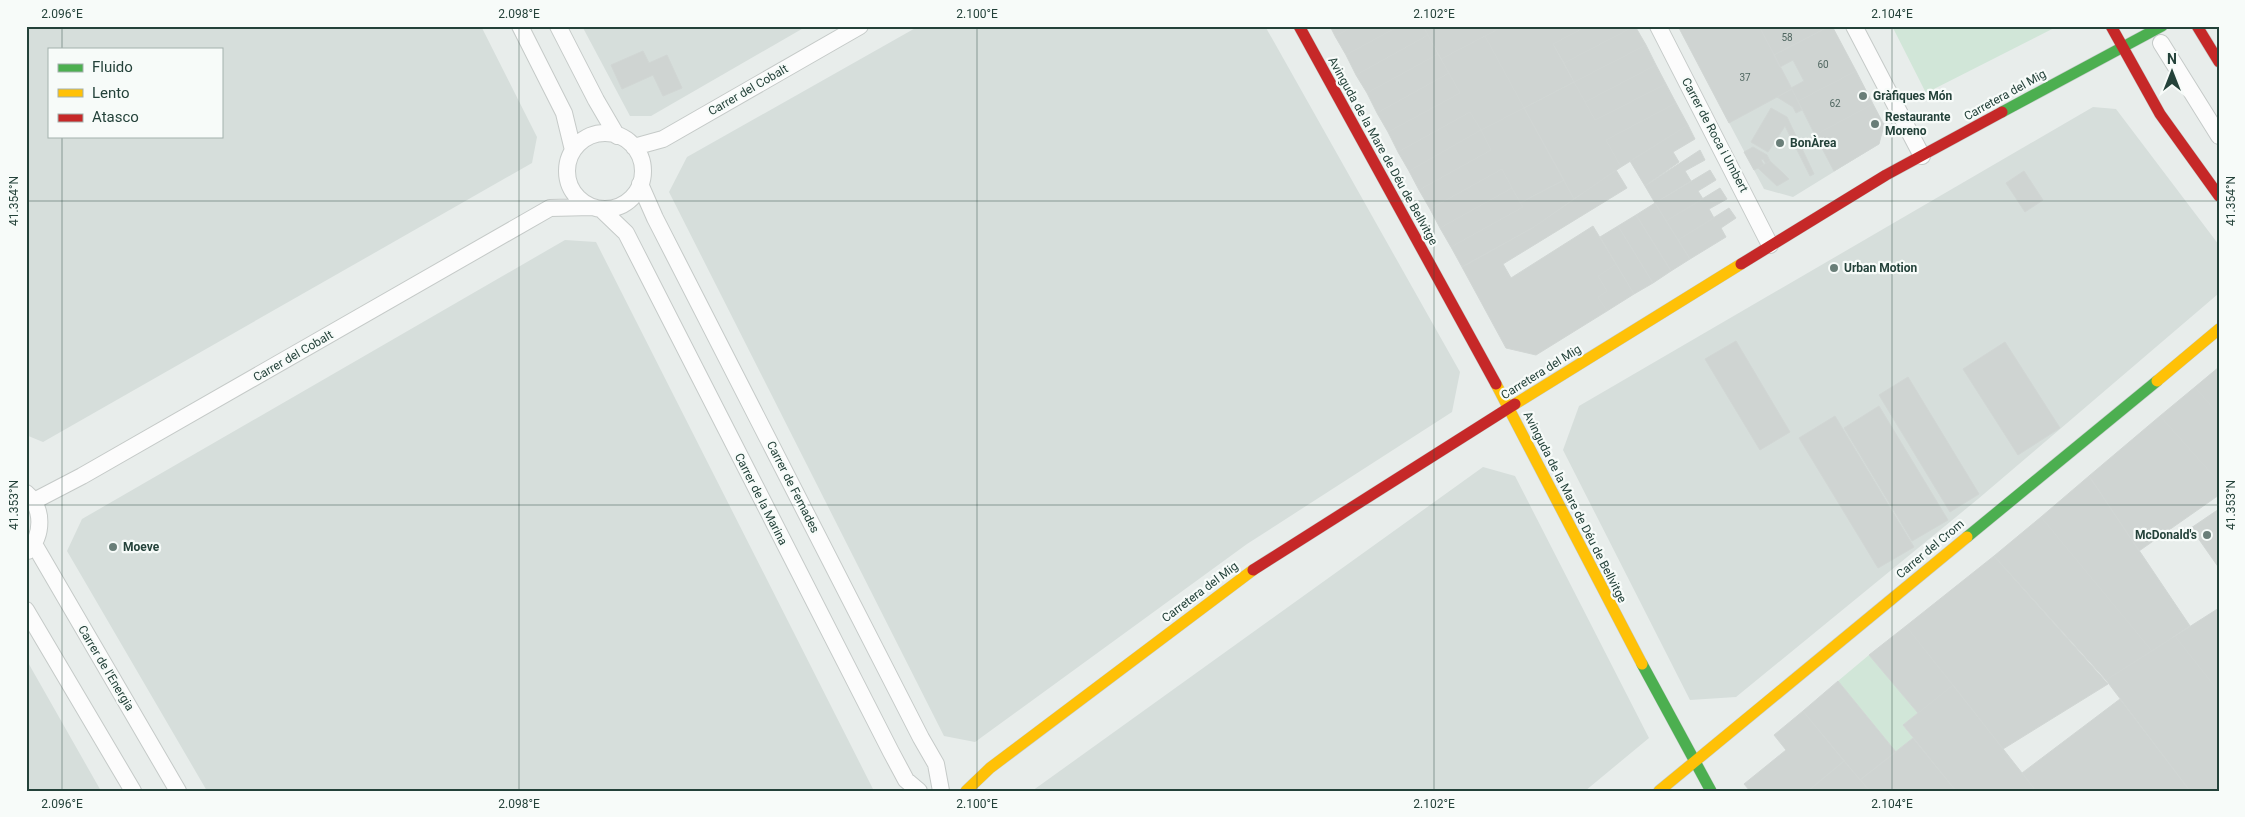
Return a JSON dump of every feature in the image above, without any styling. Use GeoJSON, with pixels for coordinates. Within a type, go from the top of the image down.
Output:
{"type":"FeatureCollection","features":[{"type":"Feature","properties":{"kind":"street"},"geometry":{"type":"LineString","coordinates":[[520,26],[564,113],[573,150]]}},
{"type":"Feature","properties":{"kind":"street"},"geometry":{"type":"LineString","coordinates":[[558,26],[617,136],[634,147],[642,164],[640,184],[629,200],[611,208],[597,208],[576,196],[568,178],[567,169],[573,150],[580,143],[598,134],[617,136]]}},
{"type":"Feature","properties":{"kind":"street","name":"Carrer del Cobalt"},"geometry":{"type":"LineString","coordinates":[[634,147],[663,139],[860,26]]}},
{"type":"Feature","properties":{"kind":"street","name":"Avinguda de la Mare de Déu de Bellvitge"},"geometry":{"type":"LineString","coordinates":[[1299,26],[1508,408],[1666,712],[1711,791]]}},
{"type":"Feature","properties":{"kind":"street","name":"Carrer de Roca i Umbert"},"geometry":{"type":"LineString","coordinates":[[1658,26],[1752,207],[1770,246]]}},
{"type":"Feature","properties":{"kind":"street"},"geometry":{"type":"LineString","coordinates":[[1854,26],[1922,156]]}},
{"type":"Feature","properties":{"kind":"street"},"geometry":{"type":"LineString","coordinates":[[2112,26],[2137,76],[2192,162],[2219,196]]}},
{"type":"Feature","properties":{"kind":"street","name":"Carretera del Mig"},"geometry":{"type":"LineString","coordinates":[[966,791],[990,768],[1248,573],[1508,408],[1878,180],[2162,26]]}},
{"type":"Feature","properties":{"kind":"street"},"geometry":{"type":"LineString","coordinates":[[2197,26],[2219,62]]}},
{"type":"Feature","properties":{"kind":"street"},"geometry":{"type":"LineString","coordinates":[[2161,43],[2219,136]]}},
{"type":"Feature","properties":{"kind":"street","name":"Carrer del Cobalt"},"geometry":{"type":"LineString","coordinates":[[30,497],[82,476],[550,208],[568,178]]}},
{"type":"Feature","properties":{"kind":"street","name":"Carrer de Femades"},"geometry":{"type":"LineString","coordinates":[[640,184],[655,218],[936,764],[941,791]]}},
{"type":"Feature","properties":{"kind":"street","name":"Carrer del Cobalt"},"geometry":{"type":"LineString","coordinates":[[550,208],[597,208]]}},
{"type":"Feature","properties":{"kind":"street","name":"Carrer de la Marina"},"geometry":{"type":"LineString","coordinates":[[597,208],[626,233],[891,752],[906,780],[919,791]]}},
{"type":"Feature","properties":{"kind":"street","name":"Carrer del Crom"},"geometry":{"type":"LineString","coordinates":[[1659,791],[2219,329]]}},
{"type":"Feature","properties":{"kind":"street"},"geometry":{"type":"LineString","coordinates":[[30,497],[39,516],[40,526],[30,548]]}},
{"type":"Feature","properties":{"kind":"street","name":"Carrer de l'Energia"},"geometry":{"type":"LineString","coordinates":[[30,548],[178,791]]}},
{"type":"Feature","properties":{"kind":"street"},"geometry":{"type":"LineString","coordinates":[[26,610],[133,791]]}},
{"type":"Feature","properties":{"kind":"shaded area"},"geometry":{"type":"Polygon","coordinates":[[[26,26],[481,26],[537,137],[532,163],[43,442],[26,435],[26,26]]]}},
{"type":"Feature","properties":{"kind":"shaded area"},"geometry":{"type":"Polygon","coordinates":[[[582,26],[807,26],[651,116],[630,116],[582,26]]]}},
{"type":"Feature","properties":{"kind":"shaded area"},"geometry":{"type":"Polygon","coordinates":[[[919,26],[1265,26],[1460,372],[1452,412],[1247,544],[975,742],[944,736],[669,192],[687,157],[919,26]]]}},
{"type":"Feature","properties":{"kind":"shaded area"},"geometry":{"type":"Polygon","coordinates":[[[1678,26],[1832,26],[1884,125],[1879,144],[1793,197],[1764,189],[1678,26]]]}},
{"type":"Feature","properties":{"kind":"shaded area"},"geometry":{"type":"Polygon","coordinates":[[[2093,107],[2116,109],[2219,245],[2218,294],[1978,499],[1736,697],[1690,700],[1563,450],[1579,406],[2093,107]]]}},
{"type":"Feature","properties":{"kind":"shaded area"},"geometry":{"type":"Polygon","coordinates":[[[565,240],[596,242],[874,791],[207,791],[67,551],[82,519],[565,240]]]}},
{"type":"Feature","properties":{"kind":"shaded area"},"geometry":{"type":"Polygon","coordinates":[[[1483,467],[1515,476],[1649,738],[1585,791],[1032,791],[1483,467]]]}},
{"type":"Feature","properties":{"kind":"shaded area"},"geometry":{"type":"Polygon","coordinates":[[[26,659],[101,791],[26,791],[26,659]]]}},
{"type":"Feature","properties":{"kind":"green space"},"geometry":{"type":"Polygon","coordinates":[[[1892,26],[2058,26],[1926,93],[1892,26]]]}},
{"type":"Feature","properties":{"kind":"green space"},"geometry":{"type":"Polygon","coordinates":[[[1869,655],[1918,713],[1903,725],[1913,738],[1896,752],[1838,681],[1869,655]]]}},
{"type":"Feature","properties":{"kind":"building"},"geometry":{"type":"Polygon","coordinates":[[[1330,26],[1354,26],[1335,36],[1330,26]]]}},
{"type":"Feature","properties":{"kind":"building"},"geometry":{"type":"Polygon","coordinates":[[[1354,26],[1399,26],[1346,55],[1335,36],[1354,26]]]}},
{"type":"Feature","properties":{"kind":"building"},"geometry":{"type":"Polygon","coordinates":[[[1399,26],[1423,26],[1428,35],[1356,75],[1346,55],[1399,26]]]}},
{"type":"Feature","properties":{"kind":"building"},"geometry":{"type":"Polygon","coordinates":[[[1423,26],[1504,26],[1441,59],[1423,26]]]}},
{"type":"Feature","properties":{"kind":"building"},"geometry":{"type":"Polygon","coordinates":[[[1504,26],[1587,26],[1553,44],[1574,82],[1524,108],[1485,36],[1504,26]]]}},
{"type":"Feature","properties":{"kind":"building"},"geometry":{"type":"Polygon","coordinates":[[[1587,26],[1635,26],[1564,63],[1553,44],[1587,26]]]}},
{"type":"Feature","properties":{"kind":"building"},"geometry":{"type":"Polygon","coordinates":[[[1635,26],[1646,45],[1574,82],[1564,63],[1635,26]]]}},
{"type":"Feature","properties":{"kind":"building"},"geometry":{"type":"Polygon","coordinates":[[[1684,26],[1759,26],[1792,89],[1729,123],[1679,28],[1684,26]]]}},
{"type":"Feature","properties":{"kind":"building"},"geometry":{"type":"Polygon","coordinates":[[[1759,26],[1830,26],[1774,55],[1759,26]]]}},
{"type":"Feature","properties":{"kind":"building"},"geometry":{"type":"Polygon","coordinates":[[[1832,26],[1856,71],[1798,101],[1791,88],[1804,81],[1793,60],[1780,67],[1774,55],[1832,26]]]}},
{"type":"Feature","properties":{"kind":"building"},"geometry":{"type":"Polygon","coordinates":[[[1428,35],[1438,54],[1367,93],[1356,75],[1428,35]]]}},
{"type":"Feature","properties":{"kind":"building"},"geometry":{"type":"Polygon","coordinates":[[[1485,36],[1524,108],[1481,130],[1470,112],[1398,152],[1388,132],[1460,93],[1441,59],[1485,36]]]}},
{"type":"Feature","properties":{"kind":"building"},"geometry":{"type":"Polygon","coordinates":[[[1646,45],[1656,65],[1585,102],[1574,82],[1646,45]]]}},
{"type":"Feature","properties":{"kind":"building"},"geometry":{"type":"Polygon","coordinates":[[[643,51],[649,63],[667,55],[682,88],[663,96],[653,75],[622,89],[611,65],[643,51]]]}},
{"type":"Feature","properties":{"kind":"building"},"geometry":{"type":"Polygon","coordinates":[[[1438,54],[1449,73],[1377,113],[1367,93],[1438,54]]]}},
{"type":"Feature","properties":{"kind":"building"},"geometry":{"type":"Polygon","coordinates":[[[1656,65],[1666,84],[1595,120],[1585,102],[1656,65]]]}},
{"type":"Feature","properties":{"kind":"building"},"geometry":{"type":"Polygon","coordinates":[[[1856,71],[1873,104],[1815,135],[1798,101],[1856,71]]]}},
{"type":"Feature","properties":{"kind":"building"},"geometry":{"type":"Polygon","coordinates":[[[1449,73],[1460,93],[1388,132],[1377,113],[1449,73]]]}},
{"type":"Feature","properties":{"kind":"building"},"geometry":{"type":"Polygon","coordinates":[[[1574,82],[1595,120],[1666,84],[1676,103],[1606,140],[1621,167],[1574,199],[1524,108],[1574,82]]]}},
{"type":"Feature","properties":{"kind":"building"},"geometry":{"type":"Polygon","coordinates":[[[1792,89],[1802,110],[1796,113],[1793,107],[1777,97],[1792,89]]]}},
{"type":"Feature","properties":{"kind":"building"},"geometry":{"type":"Polygon","coordinates":[[[1676,103],[1688,125],[1621,167],[1606,140],[1676,103]]]}},
{"type":"Feature","properties":{"kind":"building"},"geometry":{"type":"Polygon","coordinates":[[[1873,104],[1884,125],[1879,144],[1834,171],[1815,135],[1873,104]]]}},
{"type":"Feature","properties":{"kind":"building"},"geometry":{"type":"Polygon","coordinates":[[[1524,108],[1564,180],[1520,203],[1502,169],[1430,209],[1419,190],[1491,150],[1481,130],[1524,108]]]}},
{"type":"Feature","properties":{"kind":"building"},"geometry":{"type":"Polygon","coordinates":[[[1771,108],[1787,117],[1814,174],[1810,176],[1785,126],[1768,152],[1751,142],[1771,108]]]}},
{"type":"Feature","properties":{"kind":"building"},"geometry":{"type":"Polygon","coordinates":[[[1470,112],[1481,130],[1409,171],[1398,152],[1470,112]]]}},
{"type":"Feature","properties":{"kind":"building"},"geometry":{"type":"Polygon","coordinates":[[[1688,125],[1695,139],[1673,152],[1679,162],[1645,186],[1630,161],[1688,125]]]}},
{"type":"Feature","properties":{"kind":"building"},"geometry":{"type":"Polygon","coordinates":[[[1481,130],[1491,150],[1419,190],[1409,171],[1481,130]]]}},
{"type":"Feature","properties":{"kind":"building"},"geometry":{"type":"Polygon","coordinates":[[[1753,147],[1767,155],[1770,161],[1766,164],[1763,159],[1761,160],[1764,165],[1754,170],[1744,152],[1753,147]]]}},
{"type":"Feature","properties":{"kind":"building"},"geometry":{"type":"Polygon","coordinates":[[[1700,150],[1705,160],[1685,171],[1691,181],[1655,203],[1645,186],[1700,150]]]}},
{"type":"Feature","properties":{"kind":"building"},"geometry":{"type":"Polygon","coordinates":[[[1770,161],[1789,179],[1777,186],[1758,168],[1770,161]]]}},
{"type":"Feature","properties":{"kind":"building"},"geometry":{"type":"Polygon","coordinates":[[[1502,169],[1512,188],[1440,228],[1430,209],[1502,169]]]}},
{"type":"Feature","properties":{"kind":"building"},"geometry":{"type":"Polygon","coordinates":[[[1616,170],[1627,188],[1503,264],[1511,278],[1593,226],[1616,264],[1598,276],[1607,291],[1598,297],[1607,311],[1536,355],[1506,348],[1462,267],[1534,227],[1616,170]]]}},
{"type":"Feature","properties":{"kind":"building"},"geometry":{"type":"Polygon","coordinates":[[[1710,170],[1716,180],[1698,191],[1703,199],[1666,221],[1655,203],[1710,170]]]}},
{"type":"Feature","properties":{"kind":"building"},"geometry":{"type":"Polygon","coordinates":[[[2024,171],[2043,200],[2025,212],[2006,183],[2024,171]]]}},
{"type":"Feature","properties":{"kind":"building"},"geometry":{"type":"Polygon","coordinates":[[[1564,180],[1574,199],[1534,227],[1462,267],[1451,247],[1523,207],[1520,203],[1564,180]]]}},
{"type":"Feature","properties":{"kind":"building"},"geometry":{"type":"Polygon","coordinates":[[[1512,188],[1523,207],[1451,247],[1440,228],[1512,188]]]}},
{"type":"Feature","properties":{"kind":"building"},"geometry":{"type":"Polygon","coordinates":[[[1720,188],[1727,199],[1709,209],[1714,218],[1678,240],[1666,221],[1720,188]]]}},
{"type":"Feature","properties":{"kind":"building"},"geometry":{"type":"Polygon","coordinates":[[[1655,203],[1690,259],[1671,271],[1636,215],[1655,203]]]}},
{"type":"Feature","properties":{"kind":"building"},"geometry":{"type":"Polygon","coordinates":[[[1729,208],[1736,218],[1721,228],[1726,237],[1690,259],[1678,240],[1729,208]]]}},
{"type":"Feature","properties":{"kind":"building"},"geometry":{"type":"Polygon","coordinates":[[[1636,215],[1671,271],[1653,283],[1618,226],[1636,215]]]}},
{"type":"Feature","properties":{"kind":"building"},"geometry":{"type":"Polygon","coordinates":[[[1618,226],[1653,283],[1634,294],[1600,237],[1618,226]]]}},
{"type":"Feature","properties":{"kind":"building"},"geometry":{"type":"Polygon","coordinates":[[[1616,264],[1634,294],[1607,311],[1598,297],[1607,291],[1598,276],[1616,264]]]}},
{"type":"Feature","properties":{"kind":"building"},"geometry":{"type":"Polygon","coordinates":[[[1736,341],[1790,432],[1760,450],[1705,359],[1736,341]]]}},
{"type":"Feature","properties":{"kind":"building"},"geometry":{"type":"Polygon","coordinates":[[[2005,342],[2060,428],[2018,455],[1963,369],[2005,342]]]}},
{"type":"Feature","properties":{"kind":"building"},"geometry":{"type":"Polygon","coordinates":[[[2219,367],[2219,415],[2195,387],[2219,367]]]}},
{"type":"Feature","properties":{"kind":"building"},"geometry":{"type":"Polygon","coordinates":[[[1908,377],[1979,494],[1950,512],[1879,395],[1908,377]]]}},
{"type":"Feature","properties":{"kind":"building"},"geometry":{"type":"Polygon","coordinates":[[[2195,387],[2219,415],[2219,482],[2160,416],[2195,387]]]}},
{"type":"Feature","properties":{"kind":"building"},"geometry":{"type":"Polygon","coordinates":[[[1879,406],[1948,520],[1912,541],[1844,428],[1879,406]]]}},
{"type":"Feature","properties":{"kind":"building"},"geometry":{"type":"Polygon","coordinates":[[[1835,416],[1914,547],[1878,568],[1799,438],[1835,416]]]}},
{"type":"Feature","properties":{"kind":"building"},"geometry":{"type":"Polygon","coordinates":[[[2160,416],[2219,482],[2219,495],[2139,551],[2089,476],[2160,416]]]}},
{"type":"Feature","properties":{"kind":"building"},"geometry":{"type":"Polygon","coordinates":[[[2089,476],[2190,626],[2152,651],[2041,517],[2089,476]]]}},
{"type":"Feature","properties":{"kind":"building","name":"McDonald's"},"geometry":{"type":"Polygon","coordinates":[[[2219,509],[2219,568],[2191,528],[2219,509]]]}},
{"type":"Feature","properties":{"kind":"building"},"geometry":{"type":"Polygon","coordinates":[[[2041,517],[2152,651],[2106,680],[1994,556],[2041,517]]]}},
{"type":"Feature","properties":{"kind":"building"},"geometry":{"type":"Polygon","coordinates":[[[1994,556],[2108,684],[2003,749],[1906,626],[1994,556]]]}},
{"type":"Feature","properties":{"kind":"building"},"geometry":{"type":"Polygon","coordinates":[[[2219,608],[2219,692],[2175,636],[2219,608]]]}},
{"type":"Feature","properties":{"kind":"building"},"geometry":{"type":"Polygon","coordinates":[[[1906,626],[1953,685],[1918,713],[1869,655],[1906,626]]]}},
{"type":"Feature","properties":{"kind":"building"},"geometry":{"type":"Polygon","coordinates":[[[2175,636],[2219,692],[2219,791],[2190,791],[2106,680],[2175,636]]]}},
{"type":"Feature","properties":{"kind":"building"},"geometry":{"type":"Polygon","coordinates":[[[1838,681],[1896,752],[1860,780],[1803,711],[1838,681]]]}},
{"type":"Feature","properties":{"kind":"building"},"geometry":{"type":"Polygon","coordinates":[[[1953,685],[2036,791],[1956,791],[1903,725],[1953,685]]]}},
{"type":"Feature","properties":{"kind":"building"},"geometry":{"type":"Polygon","coordinates":[[[2120,699],[2190,791],[2036,791],[2022,773],[2120,699]]]}},
{"type":"Feature","properties":{"kind":"building"},"geometry":{"type":"Polygon","coordinates":[[[1803,711],[1844,761],[1808,791],[1750,791],[1744,784],[1786,750],[1774,735],[1803,711]]]}},
{"type":"Feature","properties":{"kind":"building"},"geometry":{"type":"Polygon","coordinates":[[[1913,738],[1956,791],[1870,791],[1860,780],[1913,738]]]}},
{"type":"Feature","properties":{"kind":"building"},"geometry":{"type":"Polygon","coordinates":[[[1844,761],[1870,791],[1808,791],[1844,761]]]}},
{"type":"Feature","properties":{"kind":"traffic: fast"},"geometry":{"type":"LineString","coordinates":[[2002,112],[2162,26]]}},
{"type":"Feature","properties":{"kind":"traffic: fast"},"geometry":{"type":"LineString","coordinates":[[1967,537],[2157,381]]}},
{"type":"Feature","properties":{"kind":"traffic: fast"},"geometry":{"type":"LineString","coordinates":[[1642,664],[1711,791]]}},
{"type":"Feature","properties":{"kind":"traffic: slow"},"geometry":{"type":"LineString","coordinates":[[1515,404],[1741,264]]}},
{"type":"Feature","properties":{"kind":"traffic: slow"},"geometry":{"type":"LineString","coordinates":[[2157,381],[2219,329]]}},
{"type":"Feature","properties":{"kind":"traffic: slow"},"geometry":{"type":"LineString","coordinates":[[1496,384],[1642,664]]}},
{"type":"Feature","properties":{"kind":"traffic: slow"},"geometry":{"type":"LineString","coordinates":[[1659,791],[1967,537]]}},
{"type":"Feature","properties":{"kind":"traffic: slow"},"geometry":{"type":"LineString","coordinates":[[966,791],[990,768],[1253,570]]}},
{"type":"Feature","properties":{"kind":"traffic: jam"},"geometry":{"type":"LineString","coordinates":[[1299,26],[1496,384]]}},
{"type":"Feature","properties":{"kind":"traffic: jam"},"geometry":{"type":"LineString","coordinates":[[2111,26],[2160,114],[2219,196]]}},
{"type":"Feature","properties":{"kind":"traffic: jam"},"geometry":{"type":"LineString","coordinates":[[2197,26],[2219,62]]}},
{"type":"Feature","properties":{"kind":"traffic: jam"},"geometry":{"type":"LineString","coordinates":[[1741,264],[1886,175],[2002,112]]}},
{"type":"Feature","properties":{"kind":"traffic: jam"},"geometry":{"type":"LineString","coordinates":[[1253,570],[1515,404]]}},
{"type":"Feature","properties":{"kind":"place","name":"Gràfiques Món"},"geometry":{"type":"Point","coordinates":[1863,96]}},
{"type":"Feature","properties":{"kind":"place","name":"Restaurante Moreno"},"geometry":{"type":"Point","coordinates":[1875,124]}},
{"type":"Feature","properties":{"kind":"place","name":"BonÀrea"},"geometry":{"type":"Point","coordinates":[1780,143]}},
{"type":"Feature","properties":{"kind":"place","name":"Urban Motion"},"geometry":{"type":"Point","coordinates":[1834,268]}},
{"type":"Feature","properties":{"kind":"place","name":"McDonald's"},"geometry":{"type":"Point","coordinates":[2207,535]}},
{"type":"Feature","properties":{"kind":"place","name":"Moeve"},"geometry":{"type":"Point","coordinates":[113,547]}}]}
